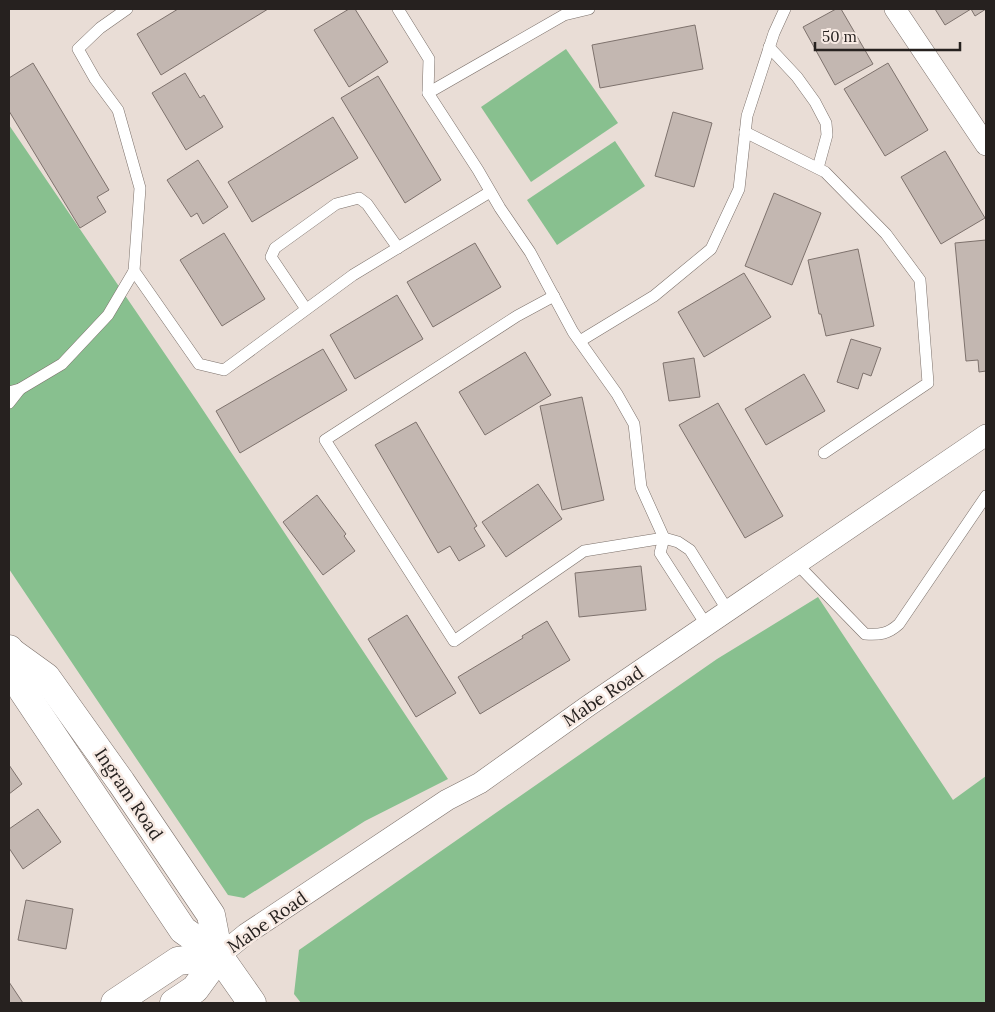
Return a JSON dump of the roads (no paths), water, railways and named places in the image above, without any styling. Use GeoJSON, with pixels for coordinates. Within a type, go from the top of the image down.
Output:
{"type":"FeatureCollection","features":[{"type":"Feature","properties":{"kind":"street"},"geometry":{"type":"LineString","coordinates":[[895,9],[986,145]]}},
{"type":"Feature","properties":{"kind":"street","name":"Mabe Road"},"geometry":{"type":"LineString","coordinates":[[219,956],[246,934],[447,800],[480,783],[588,706],[986,435]]}},
{"type":"Feature","properties":{"kind":"street","name":"Ingram Road"},"geometry":{"type":"LineString","coordinates":[[9,650],[23,691],[183,930],[219,956],[252,1003]]}},
{"type":"Feature","properties":{"kind":"street"},"geometry":{"type":"LineString","coordinates":[[115,1003],[178,961],[219,956]]}},
{"type":"Feature","properties":{"kind":"street"},"geometry":{"type":"LineString","coordinates":[[174,1003],[195,989],[219,956]]}},
{"type":"Feature","properties":{"kind":"lane"},"geometry":{"type":"LineString","coordinates":[[9,403],[14,391],[62,364],[108,315],[134,271],[140,188],[118,110],[95,79],[78,49],[100,28],[127,9]]}},
{"type":"Feature","properties":{"kind":"lane"},"geometry":{"type":"LineString","coordinates":[[398,9],[429,60],[428,93],[530,252],[580,341],[617,394],[634,424],[641,487],[664,538],[660,553],[707,626]]}},
{"type":"Feature","properties":{"kind":"lane"},"geometry":{"type":"LineString","coordinates":[[428,93],[564,14],[589,9]]}},
{"type":"Feature","properties":{"kind":"lane"},"geometry":{"type":"LineString","coordinates":[[580,341],[654,296],[711,249],[739,189],[747,116],[769,47],[785,9]]}},
{"type":"Feature","properties":{"kind":"lane"},"geometry":{"type":"LineString","coordinates":[[769,47],[797,77],[815,102],[826,123],[826,135],[818,168]]}},
{"type":"Feature","properties":{"kind":"lane"},"geometry":{"type":"LineString","coordinates":[[745,132],[825,172],[886,234],[920,280],[928,383],[824,454]]}},
{"type":"Feature","properties":{"kind":"lane"},"geometry":{"type":"LineString","coordinates":[[134,271],[199,364],[224,370],[353,275],[490,192]]}},
{"type":"Feature","properties":{"kind":"lane"},"geometry":{"type":"LineString","coordinates":[[306,309],[271,257],[275,248],[336,204],[359,198],[367,204],[398,248]]}},
{"type":"Feature","properties":{"kind":"lane"},"geometry":{"type":"LineString","coordinates":[[554,296],[517,316],[324,440],[454,641],[584,551],[664,538],[678,542],[690,550],[728,611]]}},
{"type":"Feature","properties":{"kind":"lane"},"geometry":{"type":"LineString","coordinates":[[797,564],[865,634],[880,635],[891,631],[899,624],[986,496]]}}]}
